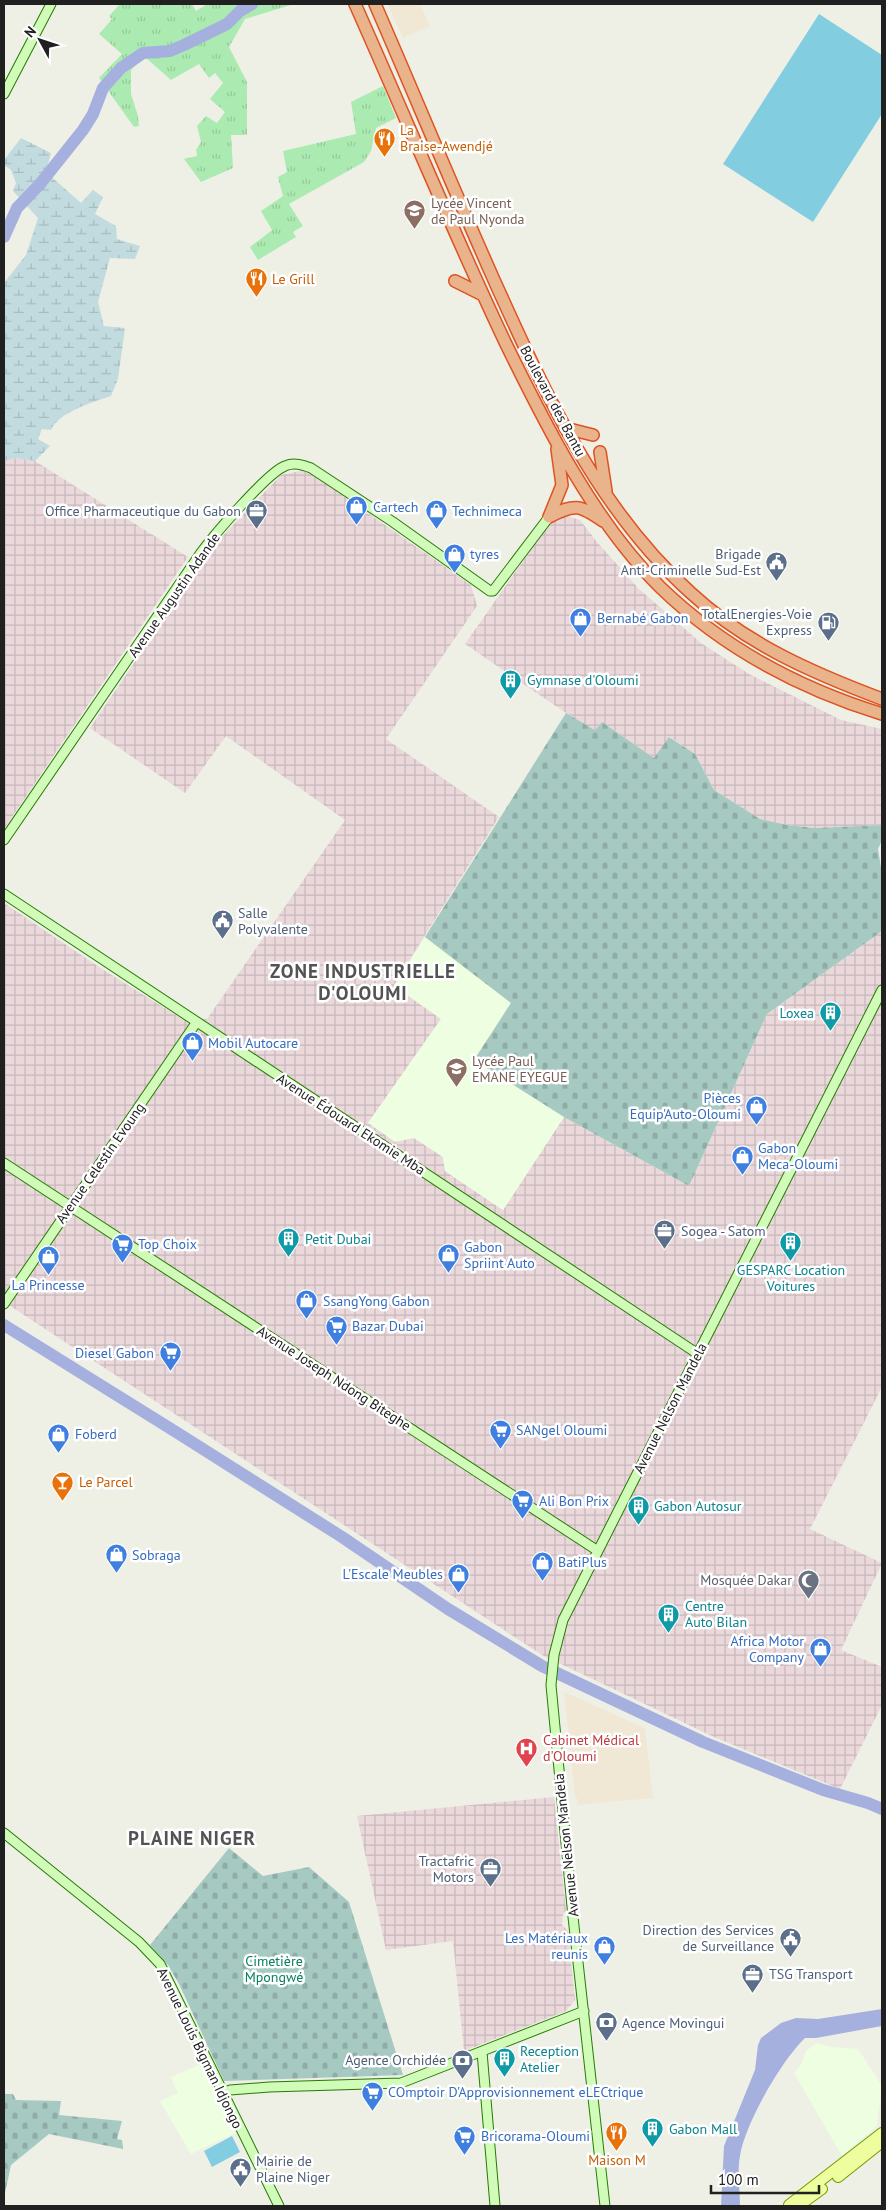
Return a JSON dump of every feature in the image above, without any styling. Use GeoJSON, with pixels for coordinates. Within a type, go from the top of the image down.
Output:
{"type":"FeatureCollection","features":[{"type":"Feature","properties":{"kind":"highway","name":"Boulevard des Bantu"},"geometry":{"type":"LineString","coordinates":[[355,4],[481,294],[556,443],[609,525],[659,585],[681,606],[736,649],[760,664],[814,690],[882,714]]}},
{"type":"Feature","properties":{"kind":"highway","name":"Boulevard des Bantu"},"geometry":{"type":"LineString","coordinates":[[375,4],[462,210],[521,340],[565,428],[606,495],[642,542],[669,573],[725,621],[788,660],[882,699]]}},
{"type":"Feature","properties":{"kind":"highway"},"geometry":{"type":"LineString","coordinates":[[470,267],[465,277],[455,281],[481,294]]}},
{"type":"Feature","properties":{"kind":"highway"},"geometry":{"type":"LineString","coordinates":[[565,428],[593,435]]}},
{"type":"Feature","properties":{"kind":"highway"},"geometry":{"type":"LineString","coordinates":[[549,517],[562,485],[556,443]]}},
{"type":"Feature","properties":{"kind":"highway"},"geometry":{"type":"LineString","coordinates":[[600,452],[606,495]]}},
{"type":"Feature","properties":{"kind":"highway"},"geometry":{"type":"LineString","coordinates":[[549,517],[569,507],[576,506],[585,509],[609,525]]}},
{"type":"Feature","properties":{"kind":"main road"},"geometry":{"type":"LineString","coordinates":[[788,2206],[882,2133]]}},
{"type":"Feature","properties":{"kind":"main road"},"geometry":{"type":"LineString","coordinates":[[788,2206],[804,2202],[882,2142]]}},
{"type":"Feature","properties":{"kind":"street"},"geometry":{"type":"LineString","coordinates":[[4,94],[51,4]]}},
{"type":"Feature","properties":{"kind":"street","name":"Avenue Augustin Adande"},"geometry":{"type":"LineString","coordinates":[[4,840],[200,554],[241,506],[281,467],[298,464],[311,468],[393,522],[486,590],[493,591],[549,517]]}},
{"type":"Feature","properties":{"kind":"street","name":"Avenue Édouard Ekomie Mba"},"geometry":{"type":"LineString","coordinates":[[4,894],[698,1354]]}},
{"type":"Feature","properties":{"kind":"street","name":"Avenue Nelson Mandela"},"geometry":{"type":"LineString","coordinates":[[605,2206],[551,1685],[554,1655],[563,1620],[882,990]]}},
{"type":"Feature","properties":{"kind":"street","name":"Avenue Celestin Evoung"},"geometry":{"type":"LineString","coordinates":[[4,1303],[196,1023]]}},
{"type":"Feature","properties":{"kind":"street","name":"Avenue Joseph Ndong Biteghe"},"geometry":{"type":"LineString","coordinates":[[4,1163],[598,1551]]}},
{"type":"Feature","properties":{"kind":"street","name":"Avenue Louis Bigman Idjongo"},"geometry":{"type":"LineString","coordinates":[[4,1833],[139,1942],[160,1964],[168,1976],[222,2094],[279,2206]]}},
{"type":"Feature","properties":{"kind":"street"},"geometry":{"type":"LineString","coordinates":[[4,1839],[13,1841]]}},
{"type":"Feature","properties":{"kind":"street"},"geometry":{"type":"LineString","coordinates":[[222,2094],[230,2090],[269,2087],[401,2083],[584,2011]]}},
{"type":"Feature","properties":{"kind":"street"},"geometry":{"type":"LineString","coordinates":[[482,2052],[495,2206]]}},
{"type":"Feature","properties":{"kind":"shaded area"},"geometry":{"type":"Polygon","coordinates":[[[387,4],[420,4],[430,26],[403,38],[387,4]]]}},
{"type":"Feature","properties":{"kind":"shaded area"},"geometry":{"type":"Polygon","coordinates":[[[819,14],[882,55],[882,114],[813,222],[723,164],[819,14]]]}},
{"type":"Feature","properties":{"kind":"shaded area"},"geometry":{"type":"Polygon","coordinates":[[[16,458],[35,461],[188,557],[4,829],[4,461],[16,458]]]}},
{"type":"Feature","properties":{"kind":"shaded area","name":"ZONE INDUSTRIELLE D'OLOUMI"},"geometry":{"type":"Polygon","coordinates":[[[301,471],[309,472],[471,585],[477,606],[386,739],[499,817],[394,985],[441,1019],[368,1123],[414,1138],[443,1157],[445,1171],[503,1210],[564,1117],[689,1186],[767,1014],[882,931],[882,1387],[810,1529],[882,1563],[841,1650],[882,1667],[882,1705],[840,1789],[714,1737],[542,1655],[4,1302],[4,903],[102,969],[179,1017],[207,1019],[345,820],[226,736],[185,793],[90,728],[214,545],[281,475],[301,471]]]}},
{"type":"Feature","properties":{"kind":"shaded area","name":"Bernabé Gabon"},"geometry":{"type":"Polygon","coordinates":[[[564,515],[580,520],[639,589],[701,643],[749,674],[841,720],[882,729],[882,825],[814,828],[760,819],[714,790],[695,754],[670,737],[654,758],[602,722],[595,730],[566,713],[465,644],[546,528],[553,520],[564,515]]]}},
{"type":"Feature","properties":{"kind":"shaded area","name":"Lycée Paul EMANE EYEGUE"},"geometry":{"type":"Polygon","coordinates":[[[425,937],[511,1003],[474,1060],[564,1117],[503,1210],[445,1171],[443,1157],[414,1138],[395,1142],[368,1123],[441,1019],[394,986],[425,937]]]}},
{"type":"Feature","properties":{"kind":"shaded area"},"geometry":{"type":"Polygon","coordinates":[[[564,1692],[645,1728],[653,1798],[578,1805],[577,1798],[575,1798],[564,1692]]]}},
{"type":"Feature","properties":{"kind":"shaded area"},"geometry":{"type":"Polygon","coordinates":[[[554,1797],[566,1910],[563,1915],[562,1925],[568,1931],[575,2000],[566,2011],[464,2051],[453,1941],[386,1950],[357,1816],[554,1797]]]}},
{"type":"Feature","properties":{"kind":"shaded area"},"geometry":{"type":"Polygon","coordinates":[[[882,2009],[882,2026],[816,2038],[805,2038],[796,2048],[765,2094],[743,2143],[739,2168],[740,2206],[721,2206],[724,2146],[755,2070],[758,2045],[761,2038],[781,2023],[796,2018],[818,2019],[882,2009]]]}},
{"type":"Feature","properties":{"kind":"shaded area"},"geometry":{"type":"Polygon","coordinates":[[[817,2043],[830,2047],[858,2049],[882,2086],[877,2126],[842,2156],[794,2073],[801,2065],[806,2051],[817,2043]]]}},
{"type":"Feature","properties":{"kind":"shaded area"},"geometry":{"type":"Polygon","coordinates":[[[201,2064],[235,2133],[191,2154],[160,2101],[178,2093],[171,2077],[201,2064]]]}},
{"type":"Feature","properties":{"kind":"shaded area"},"geometry":{"type":"Polygon","coordinates":[[[232,2136],[240,2152],[212,2167],[204,2151],[232,2136]]]}},
{"type":"Feature","properties":{"kind":"green space"},"geometry":{"type":"Polygon","coordinates":[[[120,4],[192,4],[196,11],[207,4],[294,4],[245,19],[229,47],[247,82],[247,135],[231,135],[233,168],[201,182],[184,159],[197,156],[196,150],[201,142],[197,126],[206,116],[217,123],[225,112],[210,99],[223,83],[215,73],[209,78],[199,64],[171,80],[145,57],[131,70],[131,94],[139,126],[134,127],[99,78],[122,54],[99,34],[112,19],[109,16],[120,4]]]}},
{"type":"Feature","properties":{"kind":"green space"},"geometry":{"type":"Polygon","coordinates":[[[383,86],[396,118],[376,128],[371,151],[364,162],[289,204],[303,226],[293,232],[296,237],[258,260],[250,247],[272,230],[261,211],[283,196],[278,177],[287,172],[283,151],[356,134],[351,102],[383,86]]]}},
{"type":"Feature","properties":{"kind":"green space"},"geometry":{"type":"Polygon","coordinates":[[[21,138],[51,153],[46,172],[81,203],[93,190],[103,197],[95,214],[116,226],[117,239],[140,246],[135,259],[110,258],[98,302],[104,326],[125,328],[118,379],[111,396],[69,413],[61,418],[51,430],[42,429],[38,439],[50,446],[35,461],[16,458],[4,461],[4,283],[26,255],[38,218],[13,191],[16,183],[11,170],[4,165],[4,160],[21,138]]]}},
{"type":"Feature","properties":{"kind":"green space"},"geometry":{"type":"Polygon","coordinates":[[[566,713],[595,730],[602,722],[654,758],[669,737],[695,754],[714,790],[760,819],[814,828],[882,825],[882,840],[878,849],[882,874],[882,931],[767,1014],[689,1186],[564,1117],[474,1060],[511,1003],[425,937],[566,713]]]}},
{"type":"Feature","properties":{"kind":"green space","name":"Cimetière Mpongwé"},"geometry":{"type":"Polygon","coordinates":[[[229,1848],[263,1876],[309,1867],[349,1902],[403,2075],[224,2081],[179,1984],[168,1965],[150,1945],[229,1848]]]}},
{"type":"Feature","properties":{"kind":"green space"},"geometry":{"type":"Polygon","coordinates":[[[4,2094],[13,2094],[16,2100],[61,2101],[59,2115],[122,2121],[117,2139],[122,2140],[123,2149],[49,2134],[11,2165],[4,2198],[4,2094]]]}},
{"type":"Feature","properties":{"kind":"waterway"},"geometry":{"type":"LineString","coordinates":[[4,237],[17,208],[40,184],[83,130],[93,114],[103,88],[121,68],[143,53],[170,51],[227,24],[240,11],[252,4]]}},
{"type":"Feature","properties":{"kind":"waterway"},"geometry":{"type":"LineString","coordinates":[[4,1325],[342,1537],[448,1609],[542,1666],[703,1742],[823,1790],[882,1809]]}},
{"type":"Feature","properties":{"kind":"place","name":"La Braise-Awendjé"},"geometry":{"type":"Point","coordinates":[384,157]}},
{"type":"Feature","properties":{"kind":"place","name":"Lycée Vincent de Paul Nyonda"},"geometry":{"type":"Point","coordinates":[415,230]}},
{"type":"Feature","properties":{"kind":"place","name":"Le Grill"},"geometry":{"type":"Point","coordinates":[256,298]}},
{"type":"Feature","properties":{"kind":"place","name":"Cartech"},"geometry":{"type":"Point","coordinates":[357,526]}},
{"type":"Feature","properties":{"kind":"place","name":"Office Pharmaceutique du Gabon"},"geometry":{"type":"Point","coordinates":[257,530]}},
{"type":"Feature","properties":{"kind":"place","name":"Technimeca"},"geometry":{"type":"Point","coordinates":[436,530]}},
{"type":"Feature","properties":{"kind":"place","name":"tyres"},"geometry":{"type":"Point","coordinates":[454,573]}},
{"type":"Feature","properties":{"kind":"place","name":"Brigade Anti-Criminelle Sud-Est"},"geometry":{"type":"Point","coordinates":[777,581]}},
{"type":"Feature","properties":{"kind":"place","name":"Bernabé Gabon"},"geometry":{"type":"Point","coordinates":[581,637]}},
{"type":"Feature","properties":{"kind":"place","name":"TotalEnergies-Voie Express"},"geometry":{"type":"Point","coordinates":[828,641]}},
{"type":"Feature","properties":{"kind":"place","name":"Gymnase d'Oloumi"},"geometry":{"type":"Point","coordinates":[511,699]}},
{"type":"Feature","properties":{"kind":"place","name":"Salle Polyvalente"},"geometry":{"type":"Point","coordinates":[222,940]}},
{"type":"Feature","properties":{"kind":"place","name":"Loxea"},"geometry":{"type":"Point","coordinates":[830,1032]}},
{"type":"Feature","properties":{"kind":"place","name":"Mobil Autocare"},"geometry":{"type":"Point","coordinates":[192,1062]}},
{"type":"Feature","properties":{"kind":"place","name":"Lycée Paul EMANE EYEGUE"},"geometry":{"type":"Point","coordinates":[456,1088]}},
{"type":"Feature","properties":{"kind":"place","name":"Pièces Equip'Auto-Oloumi"},"geometry":{"type":"Point","coordinates":[757,1125]}},
{"type":"Feature","properties":{"kind":"place","name":"Gabon Meca-Oloumi"},"geometry":{"type":"Point","coordinates":[742,1175]}},
{"type":"Feature","properties":{"kind":"place","name":"Sogea - Satom"},"geometry":{"type":"Point","coordinates":[665,1250]}},
{"type":"Feature","properties":{"kind":"place","name":"Petit Dubai"},"geometry":{"type":"Point","coordinates":[289,1258]}},
{"type":"Feature","properties":{"kind":"place","name":"GESPARC Location Voitures"},"geometry":{"type":"Point","coordinates":[791,1261]}},
{"type":"Feature","properties":{"kind":"place","name":"Top Choix"},"geometry":{"type":"Point","coordinates":[122,1263]}},
{"type":"Feature","properties":{"kind":"place","name":"Gabon Spriint Auto"},"geometry":{"type":"Point","coordinates":[448,1274]}},
{"type":"Feature","properties":{"kind":"place","name":"La Princesse"},"geometry":{"type":"Point","coordinates":[48,1276]}},
{"type":"Feature","properties":{"kind":"place","name":"SsangYong Gabon"},"geometry":{"type":"Point","coordinates":[307,1320]}},
{"type":"Feature","properties":{"kind":"place","name":"Bazar Dubai"},"geometry":{"type":"Point","coordinates":[336,1345]}},
{"type":"Feature","properties":{"kind":"place","name":"Diesel Gabon"},"geometry":{"type":"Point","coordinates":[170,1372]}},
{"type":"Feature","properties":{"kind":"place","name":"SANgel Oloumi"},"geometry":{"type":"Point","coordinates":[500,1449]}},
{"type":"Feature","properties":{"kind":"place","name":"Foberd"},"geometry":{"type":"Point","coordinates":[59,1453]}},
{"type":"Feature","properties":{"kind":"place","name":"Le Parcel"},"geometry":{"type":"Point","coordinates":[63,1501]}},
{"type":"Feature","properties":{"kind":"place","name":"Ali Bon Prix"},"geometry":{"type":"Point","coordinates":[523,1520]}},
{"type":"Feature","properties":{"kind":"place","name":"Gabon Autosur"},"geometry":{"type":"Point","coordinates":[638,1525]}},
{"type":"Feature","properties":{"kind":"place","name":"Sobraga"},"geometry":{"type":"Point","coordinates":[116,1574]}},
{"type":"Feature","properties":{"kind":"place","name":"BatiPlus"},"geometry":{"type":"Point","coordinates":[542,1581]}},
{"type":"Feature","properties":{"kind":"place","name":"L'Escale Meubles"},"geometry":{"type":"Point","coordinates":[459,1593]}},
{"type":"Feature","properties":{"kind":"place","name":"Mosquée Dakar"},"geometry":{"type":"Point","coordinates":[808,1599]}},
{"type":"Feature","properties":{"kind":"place","name":"Centre Auto Bilan"},"geometry":{"type":"Point","coordinates":[669,1633]}},
{"type":"Feature","properties":{"kind":"place","name":"Africa Motor Company"},"geometry":{"type":"Point","coordinates":[820,1668]}},
{"type":"Feature","properties":{"kind":"place","name":"Cabinet Médical d'Oloumi"},"geometry":{"type":"Point","coordinates":[527,1767]}},
{"type":"Feature","properties":{"kind":"place","name":"Tractafric Motors"},"geometry":{"type":"Point","coordinates":[490,1888]}},
{"type":"Feature","properties":{"kind":"place","name":"Direction des Services de Surveillance"},"geometry":{"type":"Point","coordinates":[790,1957]}},
{"type":"Feature","properties":{"kind":"place","name":"Les Matériaux reunis"},"geometry":{"type":"Point","coordinates":[604,1965]}},
{"type":"Feature","properties":{"kind":"place","name":"TSG Transport"},"geometry":{"type":"Point","coordinates":[753,1993]}},
{"type":"Feature","properties":{"kind":"place","name":"Agence Movingui"},"geometry":{"type":"Point","coordinates":[606,2042]}},
{"type":"Feature","properties":{"kind":"place","name":"Reception Atelier"},"geometry":{"type":"Point","coordinates":[504,2078]}},
{"type":"Feature","properties":{"kind":"place","name":"Agence Orchidée"},"geometry":{"type":"Point","coordinates":[462,2079]}},
{"type":"Feature","properties":{"kind":"place","name":"COmptoir D'Approvisionnement eLECtrique"},"geometry":{"type":"Point","coordinates":[372,2111]}},
{"type":"Feature","properties":{"kind":"place","name":"Gabon Mall"},"geometry":{"type":"Point","coordinates":[653,2148]}},
{"type":"Feature","properties":{"kind":"place","name":"Maison M"},"geometry":{"type":"Point","coordinates":[617,2151]}},
{"type":"Feature","properties":{"kind":"place","name":"Bricorama-Oloumi"},"geometry":{"type":"Point","coordinates":[465,2155]}},
{"type":"Feature","properties":{"kind":"place","name":"Mairie de Plaine Niger"},"geometry":{"type":"Point","coordinates":[240,2188]}},
{"type":"Feature","properties":{"kind":"district","name":"ZONE INDUSTRIELLE D'OLOUMI"},"geometry":{"type":"Point","coordinates":[363,982]}},
{"type":"Feature","properties":{"kind":"district","name":"PLAINE NIGER"},"geometry":{"type":"Point","coordinates":[192,1838]}}]}
